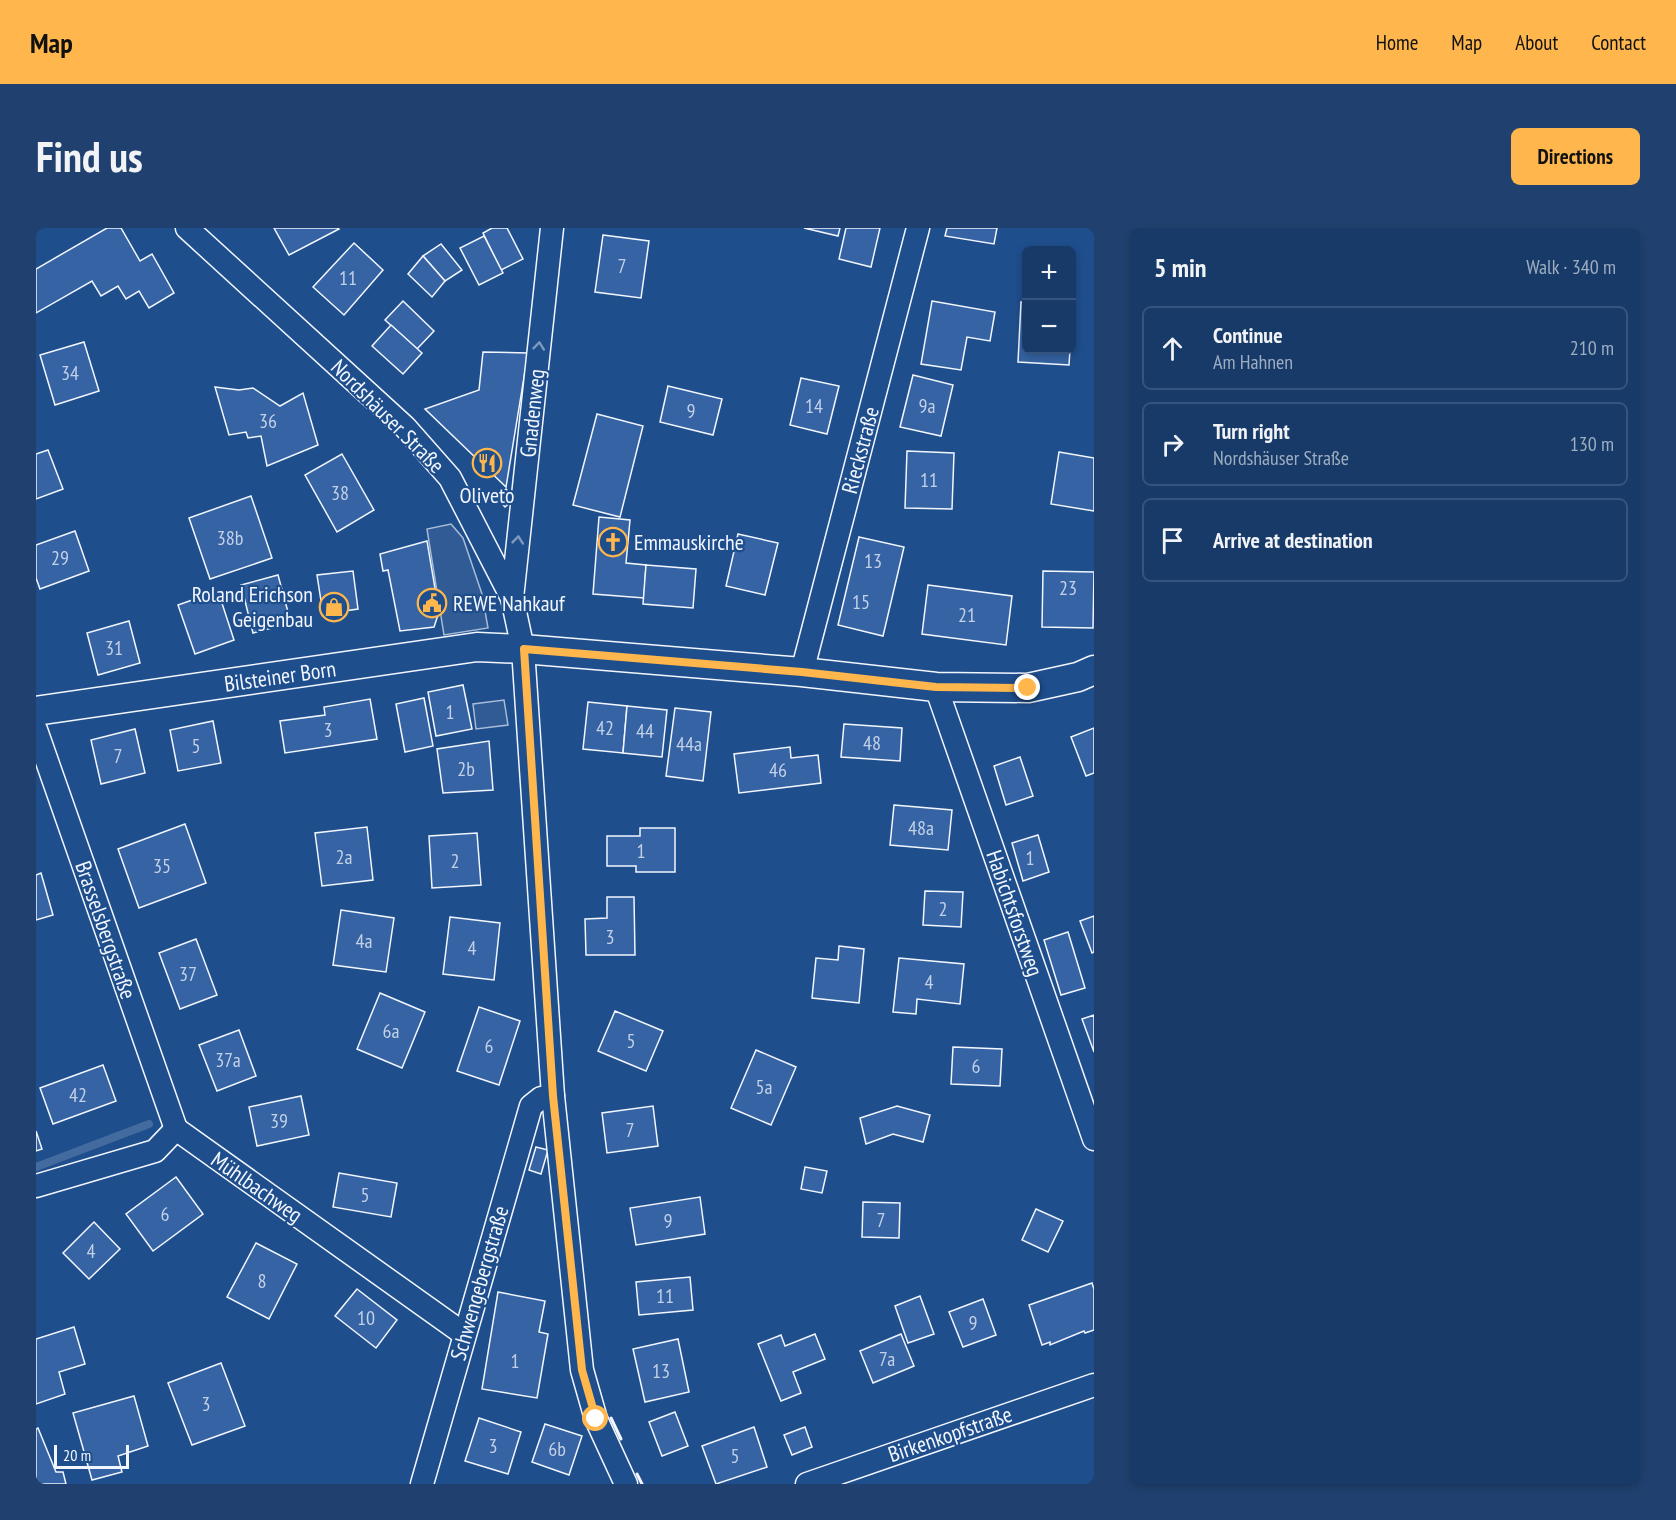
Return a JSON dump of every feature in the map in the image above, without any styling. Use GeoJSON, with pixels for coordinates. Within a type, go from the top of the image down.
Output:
{"type":"FeatureCollection","features":[{"type":"Feature","properties":{"kind":"street","name":"Nordshäuser Straße"},"geometry":{"type":"LineString","coordinates":[[187,228],[405,427],[450,478],[512,598],[524,649],[553,1096],[582,1370],[596,1419],[626,1484]]}},
{"type":"Feature","properties":{"kind":"street","name":"Gnadenweg"},"geometry":{"type":"LineString","coordinates":[[512,598],[552,228]]}},
{"type":"Feature","properties":{"kind":"street","name":"Rieckstraße"},"geometry":{"type":"LineString","coordinates":[[802,672],[918,228]]}},
{"type":"Feature","properties":{"kind":"street","name":"Bilsteiner Born"},"geometry":{"type":"LineString","coordinates":[[36,711],[477,647],[524,649]]}},
{"type":"Feature","properties":{"kind":"street"},"geometry":{"type":"LineString","coordinates":[[524,649],[802,672],[936,687],[1028,688],[1078,677],[1094,670]]}},
{"type":"Feature","properties":{"kind":"street","name":"Habichtsforstweg"},"geometry":{"type":"LineString","coordinates":[[936,687],[1094,1139]]}},
{"type":"Feature","properties":{"kind":"street","name":"Brasselsbergstraße"},"geometry":{"type":"LineString","coordinates":[[36,730],[176,1129]]}},
{"type":"Feature","properties":{"kind":"street","name":"Schwengebergstraße"},"geometry":{"type":"LineString","coordinates":[[422,1484],[531,1106],[541,1098],[553,1096]]}},
{"type":"Feature","properties":{"kind":"street"},"geometry":{"type":"LineString","coordinates":[[36,1186],[155,1151],[176,1129]]}},
{"type":"Feature","properties":{"kind":"street","name":"Mühlbachweg"},"geometry":{"type":"LineString","coordinates":[[176,1129],[464,1334]]}},
{"type":"Feature","properties":{"kind":"street","name":"Birkenkopfstraße"},"geometry":{"type":"LineString","coordinates":[[807,1484],[1094,1385]]}},
{"type":"Feature","properties":{"kind":"shaded area"},"geometry":{"type":"Polygon","coordinates":[[[451,524],[463,538],[482,594],[488,628],[444,635],[427,529],[451,524]]]}},
{"type":"Feature","properties":{"kind":"shaded area"},"geometry":{"type":"Polygon","coordinates":[[[504,700],[508,725],[476,729],[473,704],[504,700]]]}},
{"type":"Feature","properties":{"kind":"building"},"geometry":{"type":"Polygon","coordinates":[[[107,228],[121,228],[140,261],[152,254],[174,293],[149,308],[139,291],[126,299],[118,286],[101,296],[92,281],[36,313],[36,269],[107,228]]]}},
{"type":"Feature","properties":{"kind":"building"},"geometry":{"type":"Polygon","coordinates":[[[274,228],[338,228],[339,229],[289,255],[274,228]]]}},
{"type":"Feature","properties":{"kind":"building"},"geometry":{"type":"Polygon","coordinates":[[[492,228],[507,228],[523,259],[501,270],[483,233],[492,228]]]}},
{"type":"Feature","properties":{"kind":"building"},"geometry":{"type":"Polygon","coordinates":[[[804,228],[840,228],[838,236],[804,228]]]}},
{"type":"Feature","properties":{"kind":"building"},"geometry":{"type":"Polygon","coordinates":[[[846,228],[880,228],[871,267],[839,259],[846,228]]]}},
{"type":"Feature","properties":{"kind":"building"},"geometry":{"type":"Polygon","coordinates":[[[947,228],[997,228],[994,244],[945,236],[947,228]]]}},
{"type":"Feature","properties":{"kind":"building"},"geometry":{"type":"Polygon","coordinates":[[[603,235],[649,241],[641,298],[595,292],[603,235]]]}},
{"type":"Feature","properties":{"kind":"building"},"geometry":{"type":"Polygon","coordinates":[[[484,236],[503,273],[479,285],[460,248],[484,236]]]}},
{"type":"Feature","properties":{"kind":"building"},"geometry":{"type":"Polygon","coordinates":[[[354,243],[383,270],[344,315],[313,287],[354,243]]]}},
{"type":"Feature","properties":{"kind":"building"},"geometry":{"type":"Polygon","coordinates":[[[441,244],[462,270],[445,281],[423,256],[441,244]]]}},
{"type":"Feature","properties":{"kind":"building"},"geometry":{"type":"Polygon","coordinates":[[[423,256],[445,281],[432,297],[408,274],[423,256]]]}},
{"type":"Feature","properties":{"kind":"building"},"geometry":{"type":"Polygon","coordinates":[[[403,301],[434,331],[417,349],[385,320],[403,301]]]}},
{"type":"Feature","properties":{"kind":"building"},"geometry":{"type":"Polygon","coordinates":[[[932,301],[995,312],[990,341],[967,337],[961,370],[921,364],[932,301]]]}},
{"type":"Feature","properties":{"kind":"building"},"geometry":{"type":"Polygon","coordinates":[[[1022,302],[1022,354],[1070,354],[1069,365],[1018,362],[1022,302]]]}},
{"type":"Feature","properties":{"kind":"building"},"geometry":{"type":"Polygon","coordinates":[[[391,325],[422,353],[403,374],[372,346],[391,325]]]}},
{"type":"Feature","properties":{"kind":"building"},"geometry":{"type":"Polygon","coordinates":[[[84,342],[99,391],[55,405],[40,355],[84,342]]]}},
{"type":"Feature","properties":{"kind":"building"},"geometry":{"type":"Polygon","coordinates":[[[483,352],[528,353],[506,487],[425,409],[479,390],[483,352]]]}},
{"type":"Feature","properties":{"kind":"building"},"geometry":{"type":"Polygon","coordinates":[[[913,375],[953,385],[941,436],[900,427],[913,375]]]}},
{"type":"Feature","properties":{"kind":"building"},"geometry":{"type":"Polygon","coordinates":[[[801,378],[839,386],[827,434],[790,425],[801,378]]]}},
{"type":"Feature","properties":{"kind":"building"},"geometry":{"type":"Polygon","coordinates":[[[668,386],[722,399],[713,435],[660,422],[668,386]]]}},
{"type":"Feature","properties":{"kind":"building"},"geometry":{"type":"Polygon","coordinates":[[[215,387],[239,390],[253,388],[280,406],[303,393],[318,445],[267,466],[261,436],[248,438],[246,432],[229,435],[215,387]]]}},
{"type":"Feature","properties":{"kind":"building"},"geometry":{"type":"Polygon","coordinates":[[[597,414],[643,426],[620,517],[573,505],[597,414]]]}},
{"type":"Feature","properties":{"kind":"building"},"geometry":{"type":"Polygon","coordinates":[[[48,450],[63,489],[36,499],[36,454],[48,450]]]}},
{"type":"Feature","properties":{"kind":"building"},"geometry":{"type":"Polygon","coordinates":[[[907,451],[954,453],[952,509],[905,508],[907,451]]]}},
{"type":"Feature","properties":{"kind":"building"},"geometry":{"type":"Polygon","coordinates":[[[1059,452],[1094,458],[1094,511],[1051,504],[1059,452]]]}},
{"type":"Feature","properties":{"kind":"building"},"geometry":{"type":"Polygon","coordinates":[[[342,454],[374,510],[337,532],[305,475],[342,454]]]}},
{"type":"Feature","properties":{"kind":"building"},"geometry":{"type":"Polygon","coordinates":[[[506,489],[514,499],[505,507],[496,497],[506,489]]]}},
{"type":"Feature","properties":{"kind":"building"},"geometry":{"type":"Polygon","coordinates":[[[251,496],[272,558],[210,579],[189,518],[251,496]]]}},
{"type":"Feature","properties":{"kind":"building","name":"Emmauskirche"},"geometry":{"type":"Polygon","coordinates":[[[599,517],[630,520],[626,563],[646,565],[644,598],[593,594],[599,517]]]}},
{"type":"Feature","properties":{"kind":"building"},"geometry":{"type":"Polygon","coordinates":[[[75,531],[89,571],[40,589],[36,578],[36,545],[75,531]]]}},
{"type":"Feature","properties":{"kind":"building"},"geometry":{"type":"Polygon","coordinates":[[[738,534],[778,543],[765,595],[726,586],[738,534]]]}},
{"type":"Feature","properties":{"kind":"building"},"geometry":{"type":"Polygon","coordinates":[[[859,537],[904,547],[883,636],[838,625],[859,537]]]}},
{"type":"Feature","properties":{"kind":"building"},"geometry":{"type":"Polygon","coordinates":[[[427,541],[439,612],[434,627],[400,631],[388,570],[383,571],[380,554],[427,541]]]}},
{"type":"Feature","properties":{"kind":"building"},"geometry":{"type":"Polygon","coordinates":[[[646,565],[696,569],[693,608],[643,604],[646,565]]]}},
{"type":"Feature","properties":{"kind":"building"},"geometry":{"type":"Polygon","coordinates":[[[353,571],[358,609],[323,614],[317,575],[353,571]]]}},
{"type":"Feature","properties":{"kind":"building"},"geometry":{"type":"Polygon","coordinates":[[[1043,571],[1094,572],[1093,628],[1042,627],[1043,571]]]}},
{"type":"Feature","properties":{"kind":"building"},"geometry":{"type":"Polygon","coordinates":[[[278,575],[291,623],[253,633],[241,585],[278,575]]]}},
{"type":"Feature","properties":{"kind":"building"},"geometry":{"type":"Polygon","coordinates":[[[928,585],[1012,596],[1006,645],[922,634],[928,585]]]}},
{"type":"Feature","properties":{"kind":"building"},"geometry":{"type":"Polygon","coordinates":[[[218,591],[234,640],[195,654],[178,605],[218,591]]]}},
{"type":"Feature","properties":{"kind":"building"},"geometry":{"type":"Polygon","coordinates":[[[129,621],[140,663],[98,675],[87,633],[129,621]]]}},
{"type":"Feature","properties":{"kind":"building"},"geometry":{"type":"Polygon","coordinates":[[[463,685],[472,729],[436,736],[428,692],[463,685]]]}},
{"type":"Feature","properties":{"kind":"building"},"geometry":{"type":"Polygon","coordinates":[[[424,698],[433,746],[405,752],[396,704],[424,698]]]}},
{"type":"Feature","properties":{"kind":"building"},"geometry":{"type":"Polygon","coordinates":[[[370,699],[377,739],[285,753],[280,721],[325,715],[324,707],[370,699]]]}},
{"type":"Feature","properties":{"kind":"building"},"geometry":{"type":"Polygon","coordinates":[[[588,702],[627,706],[623,753],[583,749],[588,702]]]}},
{"type":"Feature","properties":{"kind":"building"},"geometry":{"type":"Polygon","coordinates":[[[627,706],[667,710],[662,757],[623,753],[627,706]]]}},
{"type":"Feature","properties":{"kind":"building"},"geometry":{"type":"Polygon","coordinates":[[[675,708],[711,712],[703,781],[666,776],[675,708]]]}},
{"type":"Feature","properties":{"kind":"building"},"geometry":{"type":"Polygon","coordinates":[[[213,721],[221,763],[178,771],[170,730],[213,721]]]}},
{"type":"Feature","properties":{"kind":"building"},"geometry":{"type":"Polygon","coordinates":[[[844,724],[902,728],[900,761],[841,757],[844,724]]]}},
{"type":"Feature","properties":{"kind":"building"},"geometry":{"type":"Polygon","coordinates":[[[1094,728],[1094,773],[1086,776],[1071,737],[1094,728]]]}},
{"type":"Feature","properties":{"kind":"building"},"geometry":{"type":"Polygon","coordinates":[[[135,729],[145,773],[101,784],[91,740],[135,729]]]}},
{"type":"Feature","properties":{"kind":"building"},"geometry":{"type":"Polygon","coordinates":[[[489,741],[493,790],[443,793],[437,749],[489,741]]]}},
{"type":"Feature","properties":{"kind":"building"},"geometry":{"type":"Polygon","coordinates":[[[790,747],[791,758],[818,755],[821,783],[739,793],[734,754],[790,747]]]}},
{"type":"Feature","properties":{"kind":"building"},"geometry":{"type":"Polygon","coordinates":[[[1020,757],[1033,796],[1006,805],[994,766],[1020,757]]]}},
{"type":"Feature","properties":{"kind":"building"},"geometry":{"type":"Polygon","coordinates":[[[894,805],[952,810],[948,850],[890,845],[894,805]]]}},
{"type":"Feature","properties":{"kind":"building"},"geometry":{"type":"Polygon","coordinates":[[[185,824],[206,883],[139,908],[118,849],[185,824]]]}},
{"type":"Feature","properties":{"kind":"building"},"geometry":{"type":"Polygon","coordinates":[[[367,827],[373,880],[322,886],[315,833],[367,827]]]}},
{"type":"Feature","properties":{"kind":"building"},"geometry":{"type":"Polygon","coordinates":[[[640,828],[675,828],[675,872],[636,872],[636,866],[607,866],[607,836],[640,836],[640,828]]]}},
{"type":"Feature","properties":{"kind":"building"},"geometry":{"type":"Polygon","coordinates":[[[477,833],[481,885],[432,888],[429,836],[477,833]]]}},
{"type":"Feature","properties":{"kind":"building"},"geometry":{"type":"Polygon","coordinates":[[[1038,835],[1049,872],[1023,881],[1012,843],[1038,835]]]}},
{"type":"Feature","properties":{"kind":"building"},"geometry":{"type":"Polygon","coordinates":[[[41,873],[53,915],[36,920],[36,875],[41,873]]]}},
{"type":"Feature","properties":{"kind":"building"},"geometry":{"type":"Polygon","coordinates":[[[925,891],[963,892],[961,927],[923,925],[925,891]]]}},
{"type":"Feature","properties":{"kind":"building"},"geometry":{"type":"Polygon","coordinates":[[[607,897],[634,897],[635,955],[586,955],[585,919],[607,918],[607,897]]]}},
{"type":"Feature","properties":{"kind":"building"},"geometry":{"type":"Polygon","coordinates":[[[341,910],[394,918],[386,972],[333,965],[341,910]]]}},
{"type":"Feature","properties":{"kind":"building"},"geometry":{"type":"Polygon","coordinates":[[[1094,916],[1094,952],[1092,953],[1080,921],[1094,916]]]}},
{"type":"Feature","properties":{"kind":"building"},"geometry":{"type":"Polygon","coordinates":[[[450,917],[500,923],[494,980],[443,974],[450,917]]]}},
{"type":"Feature","properties":{"kind":"building"},"geometry":{"type":"Polygon","coordinates":[[[1068,932],[1085,988],[1061,995],[1044,940],[1068,932]]]}},
{"type":"Feature","properties":{"kind":"building"},"geometry":{"type":"Polygon","coordinates":[[[196,939],[217,995],[180,1009],[159,953],[196,939]]]}},
{"type":"Feature","properties":{"kind":"building"},"geometry":{"type":"Polygon","coordinates":[[[839,946],[864,949],[859,1003],[812,998],[816,958],[838,960],[839,946]]]}},
{"type":"Feature","properties":{"kind":"building"},"geometry":{"type":"Polygon","coordinates":[[[899,958],[964,964],[960,1004],[917,999],[916,1014],[893,1012],[899,958]]]}},
{"type":"Feature","properties":{"kind":"building"},"geometry":{"type":"Polygon","coordinates":[[[380,993],[425,1012],[402,1068],[357,1049],[380,993]]]}},
{"type":"Feature","properties":{"kind":"building"},"geometry":{"type":"Polygon","coordinates":[[[479,1007],[520,1021],[499,1085],[457,1071],[479,1007]]]}},
{"type":"Feature","properties":{"kind":"building"},"geometry":{"type":"Polygon","coordinates":[[[615,1011],[663,1031],[646,1071],[598,1051],[615,1011]]]}},
{"type":"Feature","properties":{"kind":"building"},"geometry":{"type":"Polygon","coordinates":[[[1094,1015],[1094,1052],[1082,1019],[1094,1015]]]}},
{"type":"Feature","properties":{"kind":"building"},"geometry":{"type":"Polygon","coordinates":[[[239,1030],[256,1076],[217,1091],[199,1045],[239,1030]]]}},
{"type":"Feature","properties":{"kind":"building"},"geometry":{"type":"Polygon","coordinates":[[[953,1047],[1002,1049],[1000,1086],[951,1084],[953,1047]]]}},
{"type":"Feature","properties":{"kind":"building"},"geometry":{"type":"Polygon","coordinates":[[[756,1050],[796,1067],[771,1125],[731,1108],[756,1050]]]}},
{"type":"Feature","properties":{"kind":"building"},"geometry":{"type":"Polygon","coordinates":[[[103,1065],[116,1101],[53,1124],[40,1088],[103,1065]]]}},
{"type":"Feature","properties":{"kind":"building"},"geometry":{"type":"Polygon","coordinates":[[[301,1096],[309,1135],[257,1146],[249,1107],[301,1096]]]}},
{"type":"Feature","properties":{"kind":"building"},"geometry":{"type":"Polygon","coordinates":[[[653,1106],[658,1146],[607,1153],[602,1113],[653,1106]]]}},
{"type":"Feature","properties":{"kind":"building"},"geometry":{"type":"Polygon","coordinates":[[[897,1106],[930,1115],[923,1142],[893,1134],[866,1144],[860,1118],[897,1106]]]}},
{"type":"Feature","properties":{"kind":"building"},"geometry":{"type":"Polygon","coordinates":[[[36,1131],[42,1149],[36,1151],[36,1131]]]}},
{"type":"Feature","properties":{"kind":"building"},"geometry":{"type":"Polygon","coordinates":[[[536,1147],[548,1150],[541,1174],[529,1170],[536,1147]]]}},
{"type":"Feature","properties":{"kind":"building"},"geometry":{"type":"Polygon","coordinates":[[[805,1167],[827,1171],[822,1193],[801,1189],[805,1167]]]}},
{"type":"Feature","properties":{"kind":"building"},"geometry":{"type":"Polygon","coordinates":[[[339,1173],[397,1183],[391,1217],[333,1207],[339,1173]]]}},
{"type":"Feature","properties":{"kind":"building"},"geometry":{"type":"Polygon","coordinates":[[[176,1177],[203,1214],[153,1251],[126,1214],[176,1177]]]}},
{"type":"Feature","properties":{"kind":"building"},"geometry":{"type":"Polygon","coordinates":[[[700,1197],[705,1234],[636,1245],[630,1208],[700,1197]]]}},
{"type":"Feature","properties":{"kind":"building"},"geometry":{"type":"Polygon","coordinates":[[[863,1202],[900,1203],[899,1238],[862,1237],[863,1202]]]}},
{"type":"Feature","properties":{"kind":"building"},"geometry":{"type":"Polygon","coordinates":[[[1036,1209],[1063,1221],[1048,1252],[1022,1240],[1036,1209]]]}},
{"type":"Feature","properties":{"kind":"building"},"geometry":{"type":"Polygon","coordinates":[[[94,1222],[120,1249],[89,1279],[63,1253],[94,1222]]]}},
{"type":"Feature","properties":{"kind":"building"},"geometry":{"type":"Polygon","coordinates":[[[256,1243],[297,1264],[269,1319],[227,1297],[256,1243]]]}},
{"type":"Feature","properties":{"kind":"building"},"geometry":{"type":"Polygon","coordinates":[[[690,1277],[693,1310],[639,1315],[636,1282],[690,1277]]]}},
{"type":"Feature","properties":{"kind":"building"},"geometry":{"type":"Polygon","coordinates":[[[1092,1283],[1094,1330],[1085,1333],[1084,1331],[1050,1345],[1050,1342],[1042,1345],[1029,1305],[1092,1283]]]}},
{"type":"Feature","properties":{"kind":"building"},"geometry":{"type":"Polygon","coordinates":[[[357,1289],[397,1320],[376,1348],[335,1316],[357,1289]]]}},
{"type":"Feature","properties":{"kind":"building"},"geometry":{"type":"Polygon","coordinates":[[[498,1292],[545,1301],[539,1332],[548,1334],[537,1398],[482,1389],[498,1292]]]}},
{"type":"Feature","properties":{"kind":"building"},"geometry":{"type":"Polygon","coordinates":[[[920,1296],[934,1334],[908,1343],[895,1306],[920,1296]]]}},
{"type":"Feature","properties":{"kind":"building"},"geometry":{"type":"Polygon","coordinates":[[[983,1299],[996,1335],[963,1347],[949,1312],[983,1299]]]}},
{"type":"Feature","properties":{"kind":"building"},"geometry":{"type":"Polygon","coordinates":[[[74,1327],[85,1364],[59,1372],[65,1394],[36,1404],[36,1339],[74,1327]]]}},
{"type":"Feature","properties":{"kind":"building"},"geometry":{"type":"Polygon","coordinates":[[[815,1334],[825,1359],[793,1372],[801,1393],[781,1401],[758,1344],[781,1335],[785,1346],[815,1334]]]}},
{"type":"Feature","properties":{"kind":"building"},"geometry":{"type":"Polygon","coordinates":[[[901,1334],[914,1366],[873,1383],[860,1351],[901,1334]]]}},
{"type":"Feature","properties":{"kind":"building"},"geometry":{"type":"Polygon","coordinates":[[[678,1339],[689,1392],[645,1402],[633,1349],[678,1339]]]}},
{"type":"Feature","properties":{"kind":"building"},"geometry":{"type":"Polygon","coordinates":[[[221,1363],[245,1426],[192,1445],[168,1383],[221,1363]]]}},
{"type":"Feature","properties":{"kind":"building"},"geometry":{"type":"Polygon","coordinates":[[[134,1396],[148,1446],[118,1456],[122,1472],[92,1480],[73,1413],[134,1396]]]}},
{"type":"Feature","properties":{"kind":"building"},"geometry":{"type":"Polygon","coordinates":[[[675,1412],[688,1446],[662,1456],[649,1422],[675,1412]]]}},
{"type":"Feature","properties":{"kind":"building"},"geometry":{"type":"Polygon","coordinates":[[[479,1418],[521,1432],[508,1474],[465,1461],[479,1418]]]}},
{"type":"Feature","properties":{"kind":"building"},"geometry":{"type":"Polygon","coordinates":[[[545,1424],[582,1436],[569,1475],[532,1462],[545,1424]]]}},
{"type":"Feature","properties":{"kind":"building"},"geometry":{"type":"Polygon","coordinates":[[[754,1427],[767,1467],[716,1484],[702,1446],[754,1427]]]}},
{"type":"Feature","properties":{"kind":"building"},"geometry":{"type":"Polygon","coordinates":[[[805,1427],[812,1447],[792,1455],[784,1435],[805,1427]]]}},
{"type":"Feature","properties":{"kind":"building"},"geometry":{"type":"Polygon","coordinates":[[[38,1428],[56,1472],[63,1472],[66,1484],[36,1484],[36,1429],[38,1428]]]}},
{"type":"Feature","properties":{"kind":"waterway"},"geometry":{"type":"LineString","coordinates":[[36,1167],[149,1124]]}},
{"type":"Feature","properties":{"kind":"wall"},"geometry":{"type":"LineString","coordinates":[[611,1418],[621,1439]]}},
{"type":"Feature","properties":{"kind":"wall"},"geometry":{"type":"LineString","coordinates":[[637,1474],[642,1484]]}},
{"type":"Feature","properties":{"kind":"place","name":"Oliveto"},"geometry":{"type":"Point","coordinates":[487,463]}},
{"type":"Feature","properties":{"kind":"place","name":"Emmauskirche"},"geometry":{"type":"Point","coordinates":[613,542]}},
{"type":"Feature","properties":{"kind":"place","name":"REWE Nahkauf"},"geometry":{"type":"Point","coordinates":[432,603]}},
{"type":"Feature","properties":{"kind":"place","name":"Roland Erichson Geigenbau"},"geometry":{"type":"Point","coordinates":[334,607]}},
{"type":"Feature","properties":{"kind":"route"},"geometry":{"type":"LineString","coordinates":[[596,1419],[582,1370],[553,1096],[524,649],[802,672],[936,687],[1028,688]]}}]}
